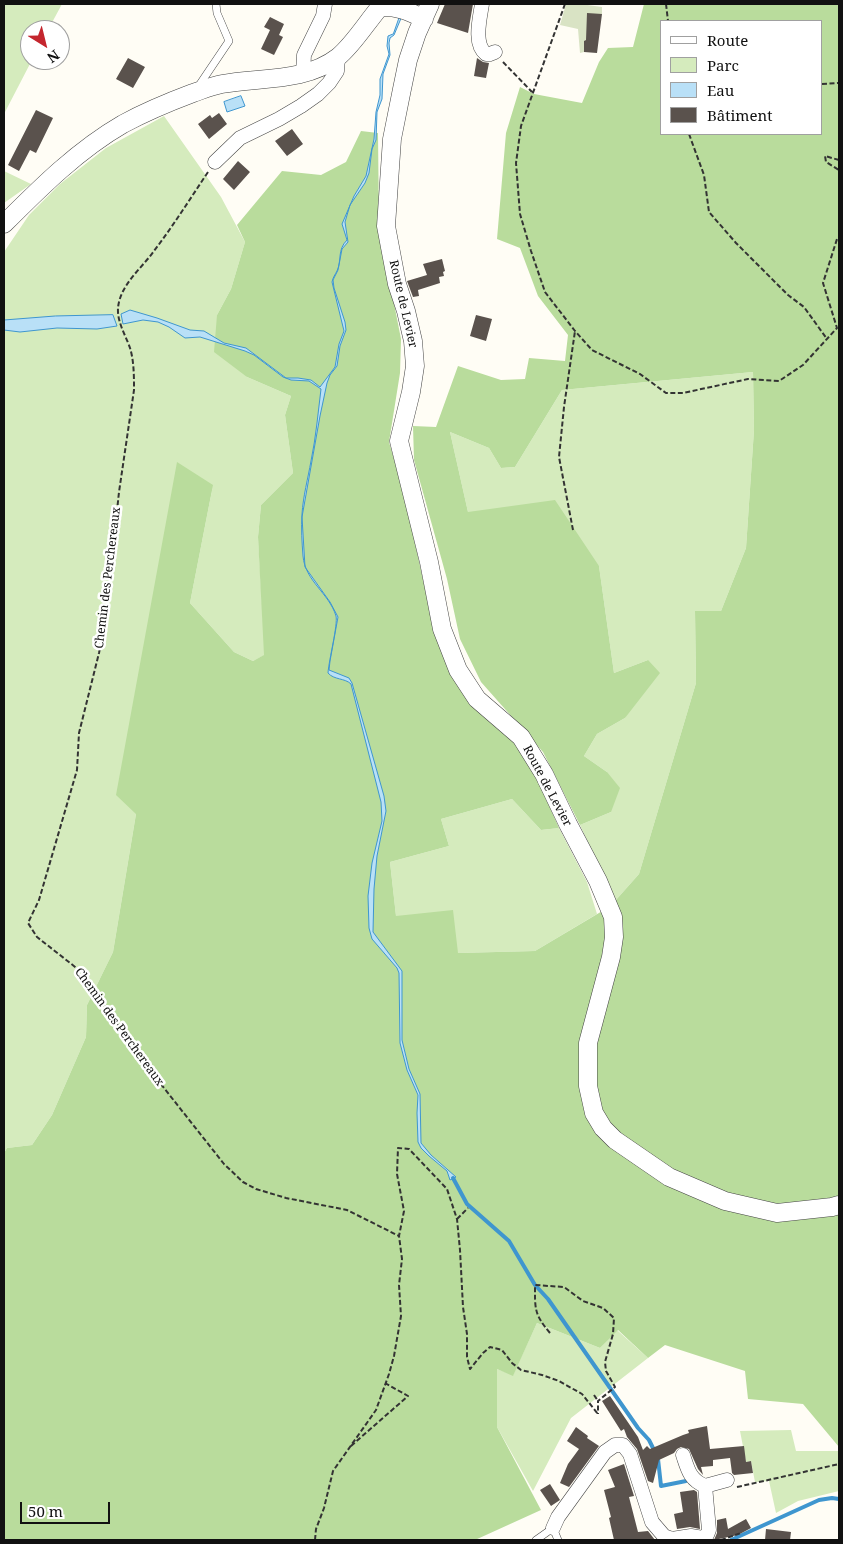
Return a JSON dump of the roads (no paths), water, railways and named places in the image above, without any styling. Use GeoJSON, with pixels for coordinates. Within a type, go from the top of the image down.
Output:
{"type":"FeatureCollection","features":[{"type":"Feature","properties":{"kind":"street"},"geometry":{"type":"LineString","coordinates":[[303,74],[304,54],[323,16],[325,4]]}},
{"type":"Feature","properties":{"kind":"street"},"geometry":{"type":"LineString","coordinates":[[482,4],[479,45],[486,54],[495,52]]}},
{"type":"Feature","properties":{"kind":"street"},"geometry":{"type":"LineString","coordinates":[[4,224],[39,189],[84,151],[123,125],[194,93],[219,84],[303,74],[338,57],[380,7],[392,6],[414,14],[427,12]]}},
{"type":"Feature","properties":{"kind":"street","name":"Route de Levier"},"geometry":{"type":"LineString","coordinates":[[427,12],[417,33],[408,60],[394,131],[386,226],[397,284],[413,341],[415,366],[400,441],[429,562],[442,629],[458,670],[477,699],[520,737],[544,774],[598,881],[613,917],[614,937],[611,957],[588,1043],[588,1086],[594,1113],[603,1128],[615,1140],[646,1161],[669,1176],[725,1201],[777,1213],[839,1205]]}},
{"type":"Feature","properties":{"kind":"street"},"geometry":{"type":"LineString","coordinates":[[215,162],[240,138],[279,119],[318,94],[337,71],[338,57]]}},
{"type":"Feature","properties":{"kind":"street"},"geometry":{"type":"LineString","coordinates":[[556,1534],[558,1517],[605,1452],[615,1445],[623,1445],[630,1454],[652,1522],[664,1536],[672,1539],[691,1536],[704,1539],[709,1530],[705,1486]]}},
{"type":"Feature","properties":{"kind":"street"},"geometry":{"type":"LineString","coordinates":[[683,1455],[689,1475],[698,1483],[705,1486],[727,1480]]}},
{"type":"Feature","properties":{"kind":"lane"},"geometry":{"type":"LineString","coordinates":[[194,93],[229,42],[217,13],[216,4]]}},
{"type":"Feature","properties":{"kind":"lane"},"geometry":{"type":"LineString","coordinates":[[536,1540],[556,1534]]}},
{"type":"Feature","properties":{"kind":"water"},"geometry":{"type":"Polygon","coordinates":[[[400,16],[402,16],[394,35],[390,38],[390,55],[383,74],[382,99],[377,112],[376,140],[372,149],[369,173],[365,183],[350,204],[366,176],[374,139],[376,112],[380,95],[380,79],[389,54],[387,46],[388,36],[393,34],[400,16]]]}},
{"type":"Feature","properties":{"kind":"water"},"geometry":{"type":"Polygon","coordinates":[[[241,96],[245,106],[227,112],[224,102],[241,96]]]}},
{"type":"Feature","properties":{"kind":"water"},"geometry":{"type":"Polygon","coordinates":[[[350,206],[345,222],[348,242],[342,249],[338,270],[333,280],[346,330],[340,346],[337,366],[327,383],[302,515],[321,389],[309,381],[291,380],[283,377],[254,355],[245,351],[200,337],[185,338],[158,322],[143,320],[123,324],[121,314],[130,310],[190,330],[204,331],[224,343],[246,348],[286,378],[311,380],[320,387],[335,367],[339,344],[344,331],[332,282],[337,271],[342,248],[347,240],[342,224],[350,206]]]}},
{"type":"Feature","properties":{"kind":"water"},"geometry":{"type":"Polygon","coordinates":[[[113,315],[117,326],[97,329],[57,328],[20,332],[4,330],[4,320],[55,316],[113,315]]]}},
{"type":"Feature","properties":{"kind":"water"},"geometry":{"type":"Polygon","coordinates":[[[302,518],[305,565],[303,556],[302,518]]]}},
{"type":"Feature","properties":{"kind":"water"},"geometry":{"type":"Polygon","coordinates":[[[307,569],[330,602],[338,617],[329,670],[349,678],[352,683],[384,796],[386,811],[377,856],[373,932],[402,971],[402,1040],[409,1069],[420,1094],[421,1143],[431,1155],[456,1177],[450,1180],[447,1171],[421,1148],[418,1142],[418,1095],[407,1070],[400,1043],[399,973],[397,968],[372,939],[369,928],[368,896],[372,863],[382,821],[381,802],[351,684],[328,673],[330,659],[336,627],[336,616],[333,608],[312,580],[307,569]]]}},
{"type":"Feature","properties":{"kind":"waterway"},"geometry":{"type":"LineString","coordinates":[[453,1178],[467,1204],[509,1241],[535,1285],[548,1299],[638,1428],[649,1440],[655,1452]]}},
{"type":"Feature","properties":{"kind":"waterway"},"geometry":{"type":"LineString","coordinates":[[658,1459],[661,1486],[686,1481]]}},
{"type":"Feature","properties":{"kind":"waterway"},"geometry":{"type":"LineString","coordinates":[[731,1540],[819,1500],[839,1499]]}}]}
